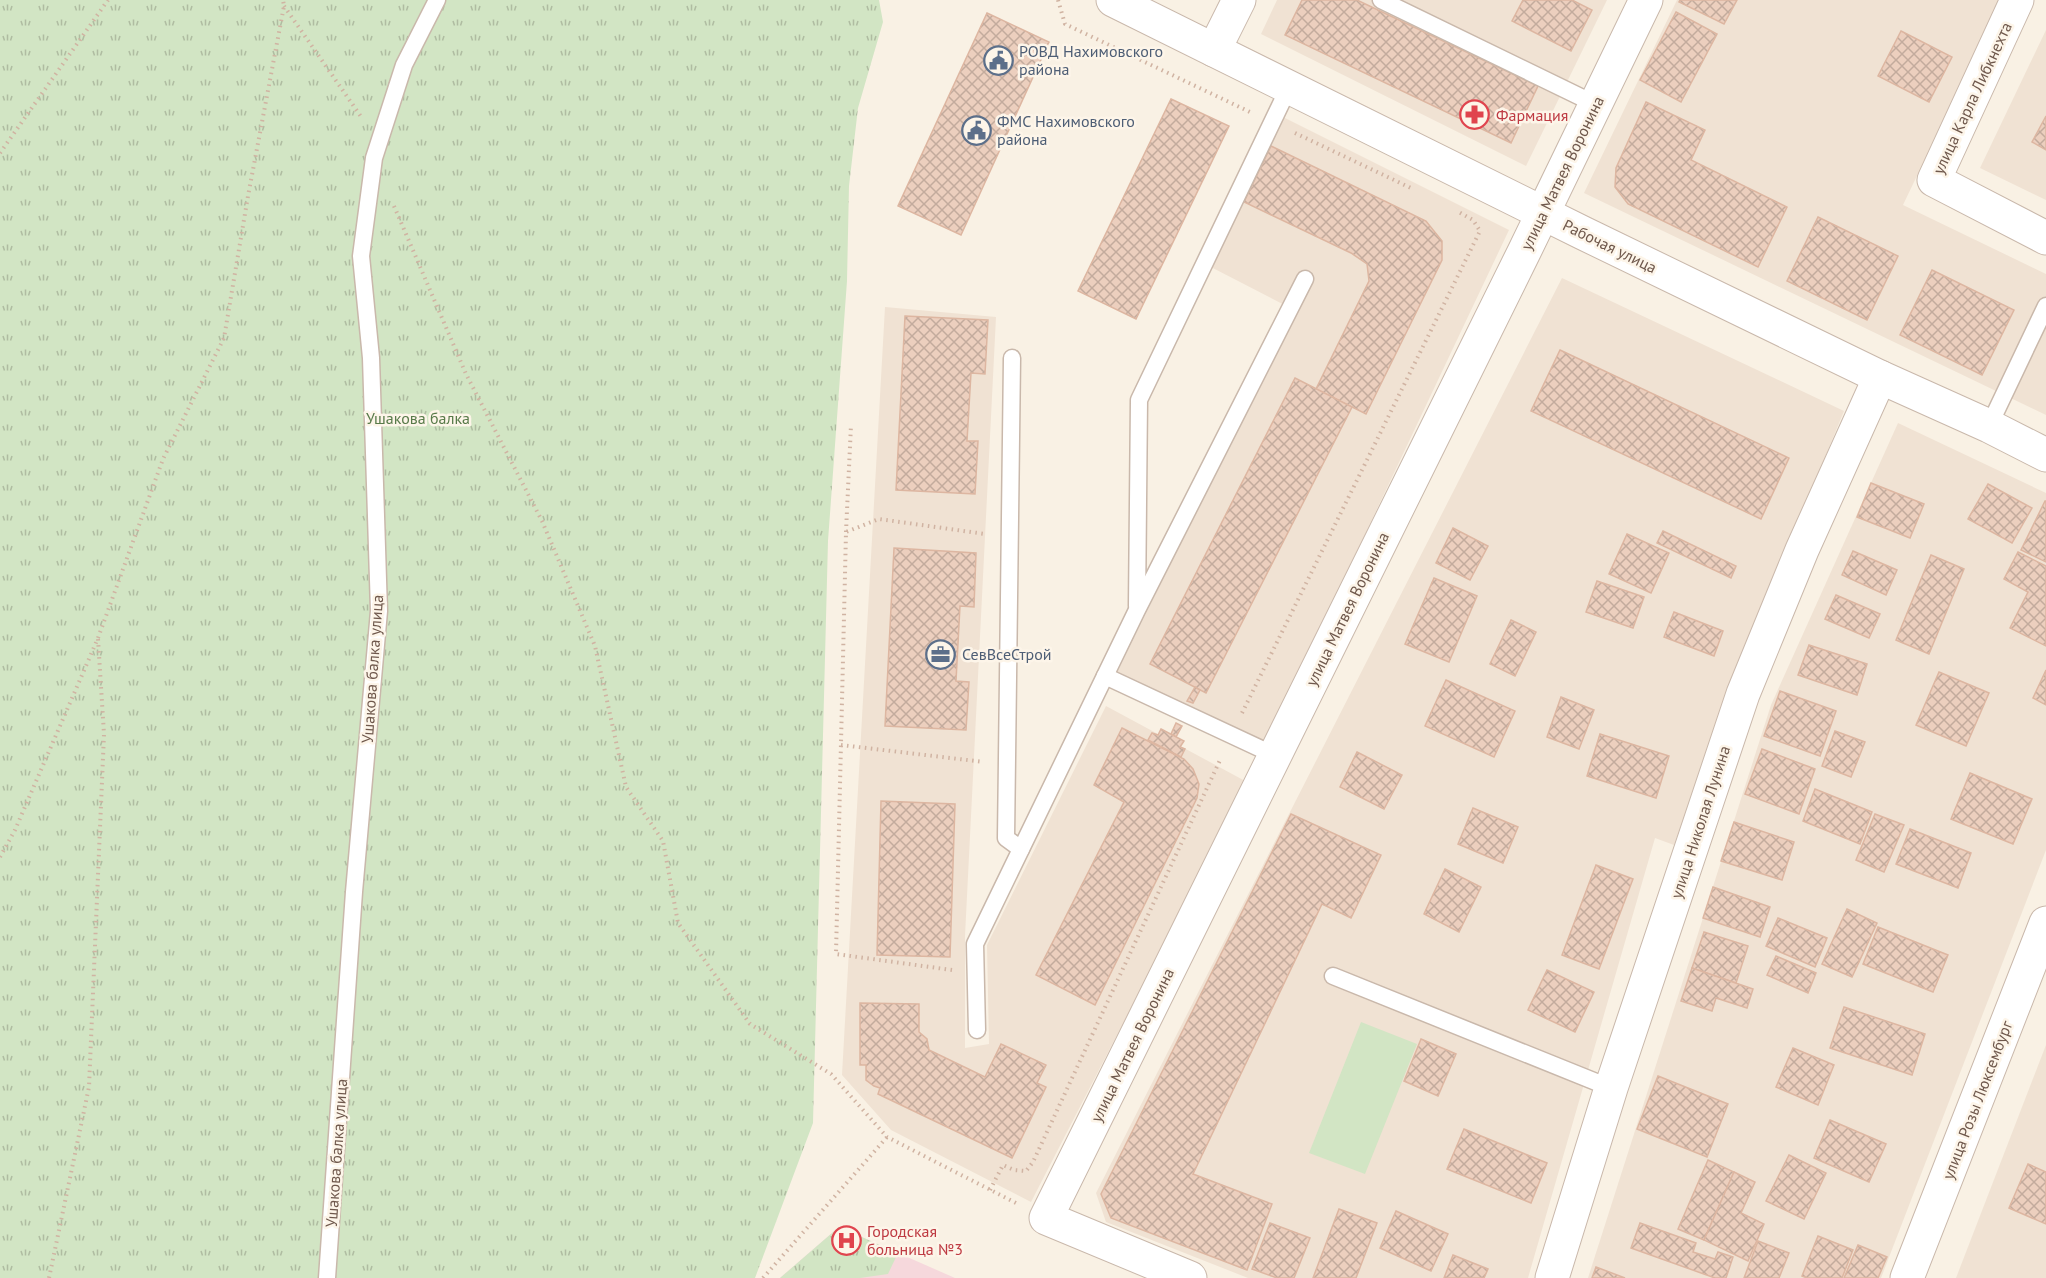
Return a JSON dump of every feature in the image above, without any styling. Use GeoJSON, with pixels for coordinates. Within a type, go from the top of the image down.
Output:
{"type":"FeatureCollection","features":[{"type":"Feature","properties":{"kind":"street","name":"Рабочая улица"},"geometry":{"type":"LineString","coordinates":[[1113,0],[1543,213],[2046,455]]}},
{"type":"Feature","properties":{"kind":"street"},"geometry":{"type":"LineString","coordinates":[[1214,50],[1239,0]]}},
{"type":"Feature","properties":{"kind":"street","name":"улица Матвея Воронина"},"geometry":{"type":"LineString","coordinates":[[1046,1218],[1646,0]]}},
{"type":"Feature","properties":{"kind":"street","name":"улица Карла Либкнехта"},"geometry":{"type":"LineString","coordinates":[[2018,0],[1934,180],[2046,238]]}},
{"type":"Feature","properties":{"kind":"street","name":"улица Николая Лунина"},"geometry":{"type":"LineString","coordinates":[[1552,1278],[1611,1088],[1743,694],[1802,550],[1880,377]]}},
{"type":"Feature","properties":{"kind":"street","name":"улица Розы Люксембург"},"geometry":{"type":"LineString","coordinates":[[1907,1278],[2046,923]]}},
{"type":"Feature","properties":{"kind":"street"},"geometry":{"type":"LineString","coordinates":[[1046,1218],[1190,1278]]}},
{"type":"Feature","properties":{"kind":"lane","name":"Ушакова балка улица"},"geometry":{"type":"LineString","coordinates":[[327,1278],[354,892],[379,611],[371,358],[361,256],[374,158],[404,65],[437,0]]}},
{"type":"Feature","properties":{"kind":"lane"},"geometry":{"type":"LineString","coordinates":[[1381,0],[1595,104]]}},
{"type":"Feature","properties":{"kind":"lane"},"geometry":{"type":"LineString","coordinates":[[1137,610],[1139,400],[1289,87]]}},
{"type":"Feature","properties":{"kind":"lane"},"geometry":{"type":"LineString","coordinates":[[977,1030],[975,944],[1137,610],[1305,279]]}},
{"type":"Feature","properties":{"kind":"lane"},"geometry":{"type":"LineString","coordinates":[[1989,426],[2046,306]]}},
{"type":"Feature","properties":{"kind":"lane"},"geometry":{"type":"LineString","coordinates":[[1012,358],[1006,838],[1021,849]]}},
{"type":"Feature","properties":{"kind":"lane"},"geometry":{"type":"LineString","coordinates":[[1105,676],[1274,755]]}},
{"type":"Feature","properties":{"kind":"lane"},"geometry":{"type":"LineString","coordinates":[[1333,975],[1611,1088]]}},
{"type":"Feature","properties":{"kind":"path"},"geometry":{"type":"LineString","coordinates":[[0,153],[108,0]]}},
{"type":"Feature","properties":{"kind":"path"},"geometry":{"type":"LineString","coordinates":[[0,857],[15,830],[98,638],[163,459],[224,338],[284,6],[283,0]]}},
{"type":"Feature","properties":{"kind":"path"},"geometry":{"type":"LineString","coordinates":[[1058,0],[1065,24],[1422,193]]}},
{"type":"Feature","properties":{"kind":"path"},"geometry":{"type":"LineString","coordinates":[[284,6],[365,123],[374,158],[466,374],[542,521],[595,646],[626,787],[663,841],[678,923],[750,1024],[831,1074],[887,1137],[1046,1218]]}},
{"type":"Feature","properties":{"kind":"path"},"geometry":{"type":"LineString","coordinates":[[990,1190],[1003,1165],[1014,1170],[1026,1171],[1033,1162],[1231,735],[1480,231],[1473,220],[1454,208]]}},
{"type":"Feature","properties":{"kind":"path"},"geometry":{"type":"LineString","coordinates":[[851,425],[846,532],[836,954],[976,974]]}},
{"type":"Feature","properties":{"kind":"path"},"geometry":{"type":"LineString","coordinates":[[846,532],[879,519],[1010,538]]}},
{"type":"Feature","properties":{"kind":"path"},"geometry":{"type":"LineString","coordinates":[[49,1278],[89,1087],[104,734],[98,638]]}},
{"type":"Feature","properties":{"kind":"path"},"geometry":{"type":"LineString","coordinates":[[841,745],[1007,764]]}},
{"type":"Feature","properties":{"kind":"path"},"geometry":{"type":"LineString","coordinates":[[763,1278],[887,1137]]}},
{"type":"Feature","properties":{"kind":"shaded area"},"geometry":{"type":"Polygon","coordinates":[[[1277,0],[1607,0],[1526,166],[1261,34],[1277,0]]]}},
{"type":"Feature","properties":{"kind":"shaded area"},"geometry":{"type":"Polygon","coordinates":[[[1677,0],[2001,0],[1903,205],[2046,274],[2046,415],[1584,193],[1677,0]]]}},
{"type":"Feature","properties":{"kind":"shaded area"},"geometry":{"type":"Polygon","coordinates":[[[2046,30],[2046,200],[1980,168],[2046,30]]]}},
{"type":"Feature","properties":{"kind":"shaded area"},"geometry":{"type":"Polygon","coordinates":[[[1281,116],[1509,230],[1261,754],[1116,675],[1294,310],[1207,265],[1281,116]]]}},
{"type":"Feature","properties":{"kind":"shaded area"},"geometry":{"type":"Polygon","coordinates":[[[1562,278],[1844,411],[1735,676],[1674,845],[1655,838],[1528,1278],[1248,1278],[1106,1222],[1096,1193],[1562,278]]]}},
{"type":"Feature","properties":{"kind":"shaded area"},"geometry":{"type":"Polygon","coordinates":[[[885,307],[996,317],[965,936],[965,1048],[989,1044],[987,945],[1106,706],[1247,782],[1031,1202],[891,1130],[842,1075],[885,307]]]}},
{"type":"Feature","properties":{"kind":"shaded area"},"geometry":{"type":"Polygon","coordinates":[[[1898,423],[2046,493],[2046,850],[1881,1278],[1588,1278],[1771,705],[1898,423]]]}},
{"type":"Feature","properties":{"kind":"shaded area"},"geometry":{"type":"Polygon","coordinates":[[[2046,1045],[2046,1278],[1956,1278],[2046,1045]]]}},
{"type":"Feature","properties":{"kind":"shaded area","name":"Городская больница №3"},"geometry":{"type":"Polygon","coordinates":[[[839,1227],[955,1278],[780,1278],[839,1227]]]}},
{"type":"Feature","properties":{"kind":"green space","name":"Ушакова балка"},"geometry":{"type":"Polygon","coordinates":[[[0,0],[879,0],[883,22],[858,108],[849,186],[847,281],[828,541],[813,1123],[755,1278],[0,1278],[0,0]]]}},
{"type":"Feature","properties":{"kind":"green space"},"geometry":{"type":"Polygon","coordinates":[[[1361,1022],[1417,1044],[1365,1174],[1309,1153],[1361,1022]]]}},
{"type":"Feature","properties":{"kind":"green space","name":"Городская больница №3"},"geometry":{"type":"Polygon","coordinates":[[[839,1227],[898,1253],[888,1274],[860,1278],[780,1278],[839,1227]]]}},
{"type":"Feature","properties":{"kind":"building"},"geometry":{"type":"Polygon","coordinates":[[[1302,0],[1357,0],[1538,86],[1511,143],[1285,35],[1302,0]]]}},
{"type":"Feature","properties":{"kind":"building"},"geometry":{"type":"Polygon","coordinates":[[[1523,0],[1572,0],[1592,10],[1571,51],[1512,21],[1523,0]]]}},
{"type":"Feature","properties":{"kind":"building"},"geometry":{"type":"Polygon","coordinates":[[[1680,0],[1737,0],[1724,24],[1679,2],[1680,0]]]}},
{"type":"Feature","properties":{"kind":"building"},"geometry":{"type":"Polygon","coordinates":[[[1676,12],[1717,34],[1681,102],[1640,80],[1676,12]]]}},
{"type":"Feature","properties":{"kind":"building"},"geometry":{"type":"Polygon","coordinates":[[[987,13],[1049,42],[961,235],[898,206],[987,13]]]}},
{"type":"Feature","properties":{"kind":"building"},"geometry":{"type":"Polygon","coordinates":[[[1901,31],[1952,57],[1929,102],[1878,76],[1901,31]]]}},
{"type":"Feature","properties":{"kind":"building"},"geometry":{"type":"Polygon","coordinates":[[[1171,99],[1229,126],[1136,319],[1078,291],[1171,99]]]}},
{"type":"Feature","properties":{"kind":"building"},"geometry":{"type":"Polygon","coordinates":[[[1646,102],[1705,130],[1691,160],[1787,207],[1758,267],[1628,204],[1615,187],[1616,168],[1646,102]]]}},
{"type":"Feature","properties":{"kind":"building"},"geometry":{"type":"Polygon","coordinates":[[[2046,116],[2046,150],[2032,142],[2046,116]]]}},
{"type":"Feature","properties":{"kind":"building"},"geometry":{"type":"Polygon","coordinates":[[[1271,146],[1426,221],[1442,241],[1442,260],[1366,414],[1316,389],[1369,281],[1367,264],[1351,253],[1244,202],[1271,146]]]}},
{"type":"Feature","properties":{"kind":"building"},"geometry":{"type":"Polygon","coordinates":[[[1818,217],[1898,256],[1867,320],[1787,281],[1818,217]]]}},
{"type":"Feature","properties":{"kind":"building"},"geometry":{"type":"Polygon","coordinates":[[[1932,270],[2014,310],[1982,375],[1900,335],[1932,270]]]}},
{"type":"Feature","properties":{"kind":"building"},"geometry":{"type":"Polygon","coordinates":[[[905,316],[988,320],[985,374],[971,373],[967,441],[978,441],[975,494],[896,490],[905,316]]]}},
{"type":"Feature","properties":{"kind":"building"},"geometry":{"type":"Polygon","coordinates":[[[1560,350],[1789,458],[1761,519],[1531,411],[1560,350]]]}},
{"type":"Feature","properties":{"kind":"building"},"geometry":{"type":"Polygon","coordinates":[[[1295,378],[1352,407],[1206,693],[1150,664],[1295,378]]]}},
{"type":"Feature","properties":{"kind":"building"},"geometry":{"type":"Polygon","coordinates":[[[1871,483],[1924,504],[1910,538],[1857,517],[1871,483]]]}},
{"type":"Feature","properties":{"kind":"building"},"geometry":{"type":"Polygon","coordinates":[[[1988,484],[2032,508],[2012,543],[1968,519],[1988,484]]]}},
{"type":"Feature","properties":{"kind":"building"},"geometry":{"type":"Polygon","coordinates":[[[2046,501],[2046,562],[2021,550],[2046,501]]]}},
{"type":"Feature","properties":{"kind":"building"},"geometry":{"type":"Polygon","coordinates":[[[1453,528],[1488,546],[1470,580],[1436,563],[1453,528]]]}},
{"type":"Feature","properties":{"kind":"building"},"geometry":{"type":"Polygon","coordinates":[[[1663,531],[1736,566],[1731,578],[1657,543],[1663,531]]]}},
{"type":"Feature","properties":{"kind":"building"},"geometry":{"type":"Polygon","coordinates":[[[1627,534],[1669,553],[1651,593],[1609,574],[1627,534]]]}},
{"type":"Feature","properties":{"kind":"building"},"geometry":{"type":"Polygon","coordinates":[[[894,548],[976,553],[974,607],[960,606],[956,681],[969,682],[966,730],[885,726],[894,548]]]}},
{"type":"Feature","properties":{"kind":"building"},"geometry":{"type":"Polygon","coordinates":[[[1853,551],[1897,570],[1886,595],[1842,575],[1853,551]]]}},
{"type":"Feature","properties":{"kind":"building"},"geometry":{"type":"Polygon","coordinates":[[[2018,552],[2046,566],[2046,646],[2010,628],[2028,592],[2004,579],[2018,552]]]}},
{"type":"Feature","properties":{"kind":"building"},"geometry":{"type":"Polygon","coordinates":[[[1931,555],[1964,569],[1929,654],[1896,640],[1931,555]]]}},
{"type":"Feature","properties":{"kind":"building"},"geometry":{"type":"Polygon","coordinates":[[[1434,578],[1477,596],[1449,662],[1405,644],[1434,578]]]}},
{"type":"Feature","properties":{"kind":"building"},"geometry":{"type":"Polygon","coordinates":[[[1597,581],[1644,597],[1633,628],[1586,612],[1597,581]]]}},
{"type":"Feature","properties":{"kind":"building"},"geometry":{"type":"Polygon","coordinates":[[[1836,595],[1880,614],[1869,638],[1825,619],[1836,595]]]}},
{"type":"Feature","properties":{"kind":"building"},"geometry":{"type":"Polygon","coordinates":[[[1674,612],[1723,631],[1714,656],[1664,637],[1674,612]]]}},
{"type":"Feature","properties":{"kind":"building"},"geometry":{"type":"Polygon","coordinates":[[[1511,620],[1536,632],[1515,676],[1490,664],[1511,620]]]}},
{"type":"Feature","properties":{"kind":"building"},"geometry":{"type":"Polygon","coordinates":[[[1809,645],[1867,664],[1857,695],[1798,675],[1809,645]]]}},
{"type":"Feature","properties":{"kind":"building"},"geometry":{"type":"Polygon","coordinates":[[[2046,670],[2046,705],[2033,698],[2046,670]]]}},
{"type":"Feature","properties":{"kind":"building"},"geometry":{"type":"Polygon","coordinates":[[[1939,672],[1989,693],[1966,746],[1916,725],[1939,672]]]}},
{"type":"Feature","properties":{"kind":"building"},"geometry":{"type":"Polygon","coordinates":[[[1446,680],[1515,711],[1494,757],[1425,726],[1446,680]]]}},
{"type":"Feature","properties":{"kind":"building"},"geometry":{"type":"Polygon","coordinates":[[[1195,687],[1200,690],[1193,703],[1187,701],[1195,687]]]}},
{"type":"Feature","properties":{"kind":"building"},"geometry":{"type":"Polygon","coordinates":[[[1780,691],[1836,711],[1820,756],[1764,736],[1780,691]]]}},
{"type":"Feature","properties":{"kind":"building"},"geometry":{"type":"Polygon","coordinates":[[[1561,697],[1594,710],[1579,749],[1547,737],[1561,697]]]}},
{"type":"Feature","properties":{"kind":"building"},"geometry":{"type":"Polygon","coordinates":[[[1176,723],[1182,726],[1176,737],[1171,734],[1176,723]]]}},
{"type":"Feature","properties":{"kind":"building"},"geometry":{"type":"Polygon","coordinates":[[[1122,728],[1184,759],[1193,769],[1199,784],[1197,798],[1095,1005],[1036,975],[1124,802],[1094,785],[1122,728]]]}},
{"type":"Feature","properties":{"kind":"building"},"geometry":{"type":"Polygon","coordinates":[[[1161,729],[1184,741],[1180,747],[1185,749],[1181,757],[1148,740],[1152,733],[1158,735],[1161,729]]]}},
{"type":"Feature","properties":{"kind":"building"},"geometry":{"type":"Polygon","coordinates":[[[1835,731],[1865,742],[1851,777],[1822,766],[1835,731]]]}},
{"type":"Feature","properties":{"kind":"building"},"geometry":{"type":"Polygon","coordinates":[[[1600,734],[1669,756],[1656,798],[1587,776],[1600,734]]]}},
{"type":"Feature","properties":{"kind":"building"},"geometry":{"type":"Polygon","coordinates":[[[1762,749],[1815,769],[1799,814],[1745,794],[1762,749]]]}},
{"type":"Feature","properties":{"kind":"building"},"geometry":{"type":"Polygon","coordinates":[[[1357,752],[1402,775],[1384,809],[1340,787],[1357,752]]]}},
{"type":"Feature","properties":{"kind":"building"},"geometry":{"type":"Polygon","coordinates":[[[1970,773],[2032,799],[2013,844],[1951,819],[1970,773]]]}},
{"type":"Feature","properties":{"kind":"building"},"geometry":{"type":"Polygon","coordinates":[[[1815,789],[1872,812],[1860,844],[1803,821],[1815,789]]]}},
{"type":"Feature","properties":{"kind":"building"},"geometry":{"type":"Polygon","coordinates":[[[881,801],[955,804],[950,957],[877,955],[881,801]]]}},
{"type":"Feature","properties":{"kind":"building"},"geometry":{"type":"Polygon","coordinates":[[[1473,808],[1518,827],[1503,863],[1458,844],[1473,808]]]}},
{"type":"Feature","properties":{"kind":"building"},"geometry":{"type":"Polygon","coordinates":[[[1291,814],[1381,855],[1351,918],[1322,904],[1193,1174],[1272,1204],[1247,1270],[1111,1218],[1101,1194],[1291,814]]]}},
{"type":"Feature","properties":{"kind":"building"},"geometry":{"type":"Polygon","coordinates":[[[1875,814],[1904,825],[1884,872],[1856,860],[1875,814]]]}},
{"type":"Feature","properties":{"kind":"building"},"geometry":{"type":"Polygon","coordinates":[[[1734,822],[1794,842],[1782,880],[1721,861],[1734,822]]]}},
{"type":"Feature","properties":{"kind":"building"},"geometry":{"type":"Polygon","coordinates":[[[1910,829],[1971,853],[1958,888],[1896,864],[1910,829]]]}},
{"type":"Feature","properties":{"kind":"building"},"geometry":{"type":"Polygon","coordinates":[[[1596,865],[1633,879],[1599,969],[1562,955],[1596,865]]]}},
{"type":"Feature","properties":{"kind":"building"},"geometry":{"type":"Polygon","coordinates":[[[1445,869],[1481,887],[1459,932],[1424,914],[1445,869]]]}},
{"type":"Feature","properties":{"kind":"building"},"geometry":{"type":"Polygon","coordinates":[[[1713,887],[1770,907],[1760,937],[1703,918],[1713,887]]]}},
{"type":"Feature","properties":{"kind":"building"},"geometry":{"type":"Polygon","coordinates":[[[1847,909],[1877,923],[1852,977],[1822,964],[1847,909]]]}},
{"type":"Feature","properties":{"kind":"building"},"geometry":{"type":"Polygon","coordinates":[[[1778,918],[1827,938],[1815,967],[1766,946],[1778,918]]]}},
{"type":"Feature","properties":{"kind":"building"},"geometry":{"type":"Polygon","coordinates":[[[1878,927],[1948,955],[1933,992],[1863,964],[1878,927]]]}},
{"type":"Feature","properties":{"kind":"building"},"geometry":{"type":"Polygon","coordinates":[[[1704,932],[1748,946],[1736,983],[1692,968],[1704,932]]]}},
{"type":"Feature","properties":{"kind":"building"},"geometry":{"type":"Polygon","coordinates":[[[1776,956],[1816,973],[1808,993],[1767,975],[1776,956]]]}},
{"type":"Feature","properties":{"kind":"building"},"geometry":{"type":"Polygon","coordinates":[[[1692,968],[1753,989],[1747,1008],[1716,998],[1712,1011],[1681,1001],[1692,968]]]}},
{"type":"Feature","properties":{"kind":"building"},"geometry":{"type":"Polygon","coordinates":[[[1547,970],[1594,992],[1575,1032],[1528,1010],[1547,970]]]}},
{"type":"Feature","properties":{"kind":"building"},"geometry":{"type":"Polygon","coordinates":[[[860,1003],[919,1004],[919,1032],[927,1039],[929,1050],[985,1077],[1001,1044],[1046,1065],[1037,1083],[1046,1087],[1012,1158],[878,1094],[880,1088],[866,1080],[866,1065],[860,1065],[860,1003]]]}},
{"type":"Feature","properties":{"kind":"building"},"geometry":{"type":"Polygon","coordinates":[[[1844,1007],[1925,1034],[1912,1075],[1830,1048],[1844,1007]]]}},
{"type":"Feature","properties":{"kind":"building"},"geometry":{"type":"Polygon","coordinates":[[[1421,1039],[1456,1054],[1438,1096],[1404,1081],[1421,1039]]]}},
{"type":"Feature","properties":{"kind":"building"},"geometry":{"type":"Polygon","coordinates":[[[1793,1048],[1834,1065],[1818,1105],[1776,1087],[1793,1048]]]}},
{"type":"Feature","properties":{"kind":"building"},"geometry":{"type":"Polygon","coordinates":[[[1658,1076],[1728,1104],[1707,1157],[1637,1129],[1658,1076]]]}},
{"type":"Feature","properties":{"kind":"building"},"geometry":{"type":"Polygon","coordinates":[[[1830,1120],[1886,1144],[1869,1182],[1814,1158],[1830,1120]]]}},
{"type":"Feature","properties":{"kind":"building"},"geometry":{"type":"Polygon","coordinates":[[[1464,1129],[1547,1163],[1531,1203],[1447,1169],[1464,1129]]]}},
{"type":"Feature","properties":{"kind":"building"},"geometry":{"type":"Polygon","coordinates":[[[1789,1155],[1826,1173],[1804,1219],[1766,1201],[1789,1155]]]}},
{"type":"Feature","properties":{"kind":"building"},"geometry":{"type":"Polygon","coordinates":[[[1708,1160],[1734,1172],[1704,1240],[1678,1229],[1708,1160]]]}},
{"type":"Feature","properties":{"kind":"building"},"geometry":{"type":"Polygon","coordinates":[[[2028,1164],[2046,1172],[2046,1224],[2009,1208],[2028,1164]]]}},
{"type":"Feature","properties":{"kind":"building"},"geometry":{"type":"Polygon","coordinates":[[[1734,1172],[1755,1182],[1741,1213],[1764,1224],[1748,1261],[1704,1240],[1734,1172]]]}},
{"type":"Feature","properties":{"kind":"building"},"geometry":{"type":"Polygon","coordinates":[[[1339,1209],[1377,1223],[1356,1278],[1313,1278],[1339,1209]]]}},
{"type":"Feature","properties":{"kind":"building"},"geometry":{"type":"Polygon","coordinates":[[[1396,1211],[1448,1234],[1431,1271],[1380,1248],[1396,1211]]]}},
{"type":"Feature","properties":{"kind":"building"},"geometry":{"type":"Polygon","coordinates":[[[1270,1223],[1310,1238],[1294,1278],[1277,1278],[1252,1269],[1270,1223]]]}},
{"type":"Feature","properties":{"kind":"building"},"geometry":{"type":"Polygon","coordinates":[[[1640,1223],[1696,1243],[1693,1252],[1715,1259],[1718,1252],[1733,1257],[1726,1278],[1715,1278],[1631,1248],[1640,1223]]]}},
{"type":"Feature","properties":{"kind":"building"},"geometry":{"type":"Polygon","coordinates":[[[1818,1236],[1853,1250],[1842,1278],[1802,1276],[1818,1236]]]}},
{"type":"Feature","properties":{"kind":"building"},"geometry":{"type":"Polygon","coordinates":[[[1758,1241],[1789,1253],[1779,1278],[1744,1278],[1758,1241]]]}},
{"type":"Feature","properties":{"kind":"building"},"geometry":{"type":"Polygon","coordinates":[[[1858,1245],[1887,1257],[1878,1278],[1844,1278],[1858,1245]]]}},
{"type":"Feature","properties":{"kind":"building"},"geometry":{"type":"Polygon","coordinates":[[[1453,1255],[1488,1269],[1484,1278],[1444,1278],[1453,1255]]]}},
{"type":"Feature","properties":{"kind":"building"},"geometry":{"type":"Polygon","coordinates":[[[1596,1267],[1625,1278],[1592,1278],[1596,1267]]]}},
{"type":"Feature","properties":{"kind":"place","name":"РОВД Нахимовского района"},"geometry":{"type":"Point","coordinates":[998,60]}},
{"type":"Feature","properties":{"kind":"place","name":"Фармация"},"geometry":{"type":"Point","coordinates":[1475,115]}},
{"type":"Feature","properties":{"kind":"place","name":"ФМС Нахимовского района"},"geometry":{"type":"Point","coordinates":[976,130]}},
{"type":"Feature","properties":{"kind":"place","name":"СевВсеСтрой"},"geometry":{"type":"Point","coordinates":[941,654]}},
{"type":"Feature","properties":{"kind":"place","name":"Городская больница №3"},"geometry":{"type":"Point","coordinates":[846,1240]}}]}
